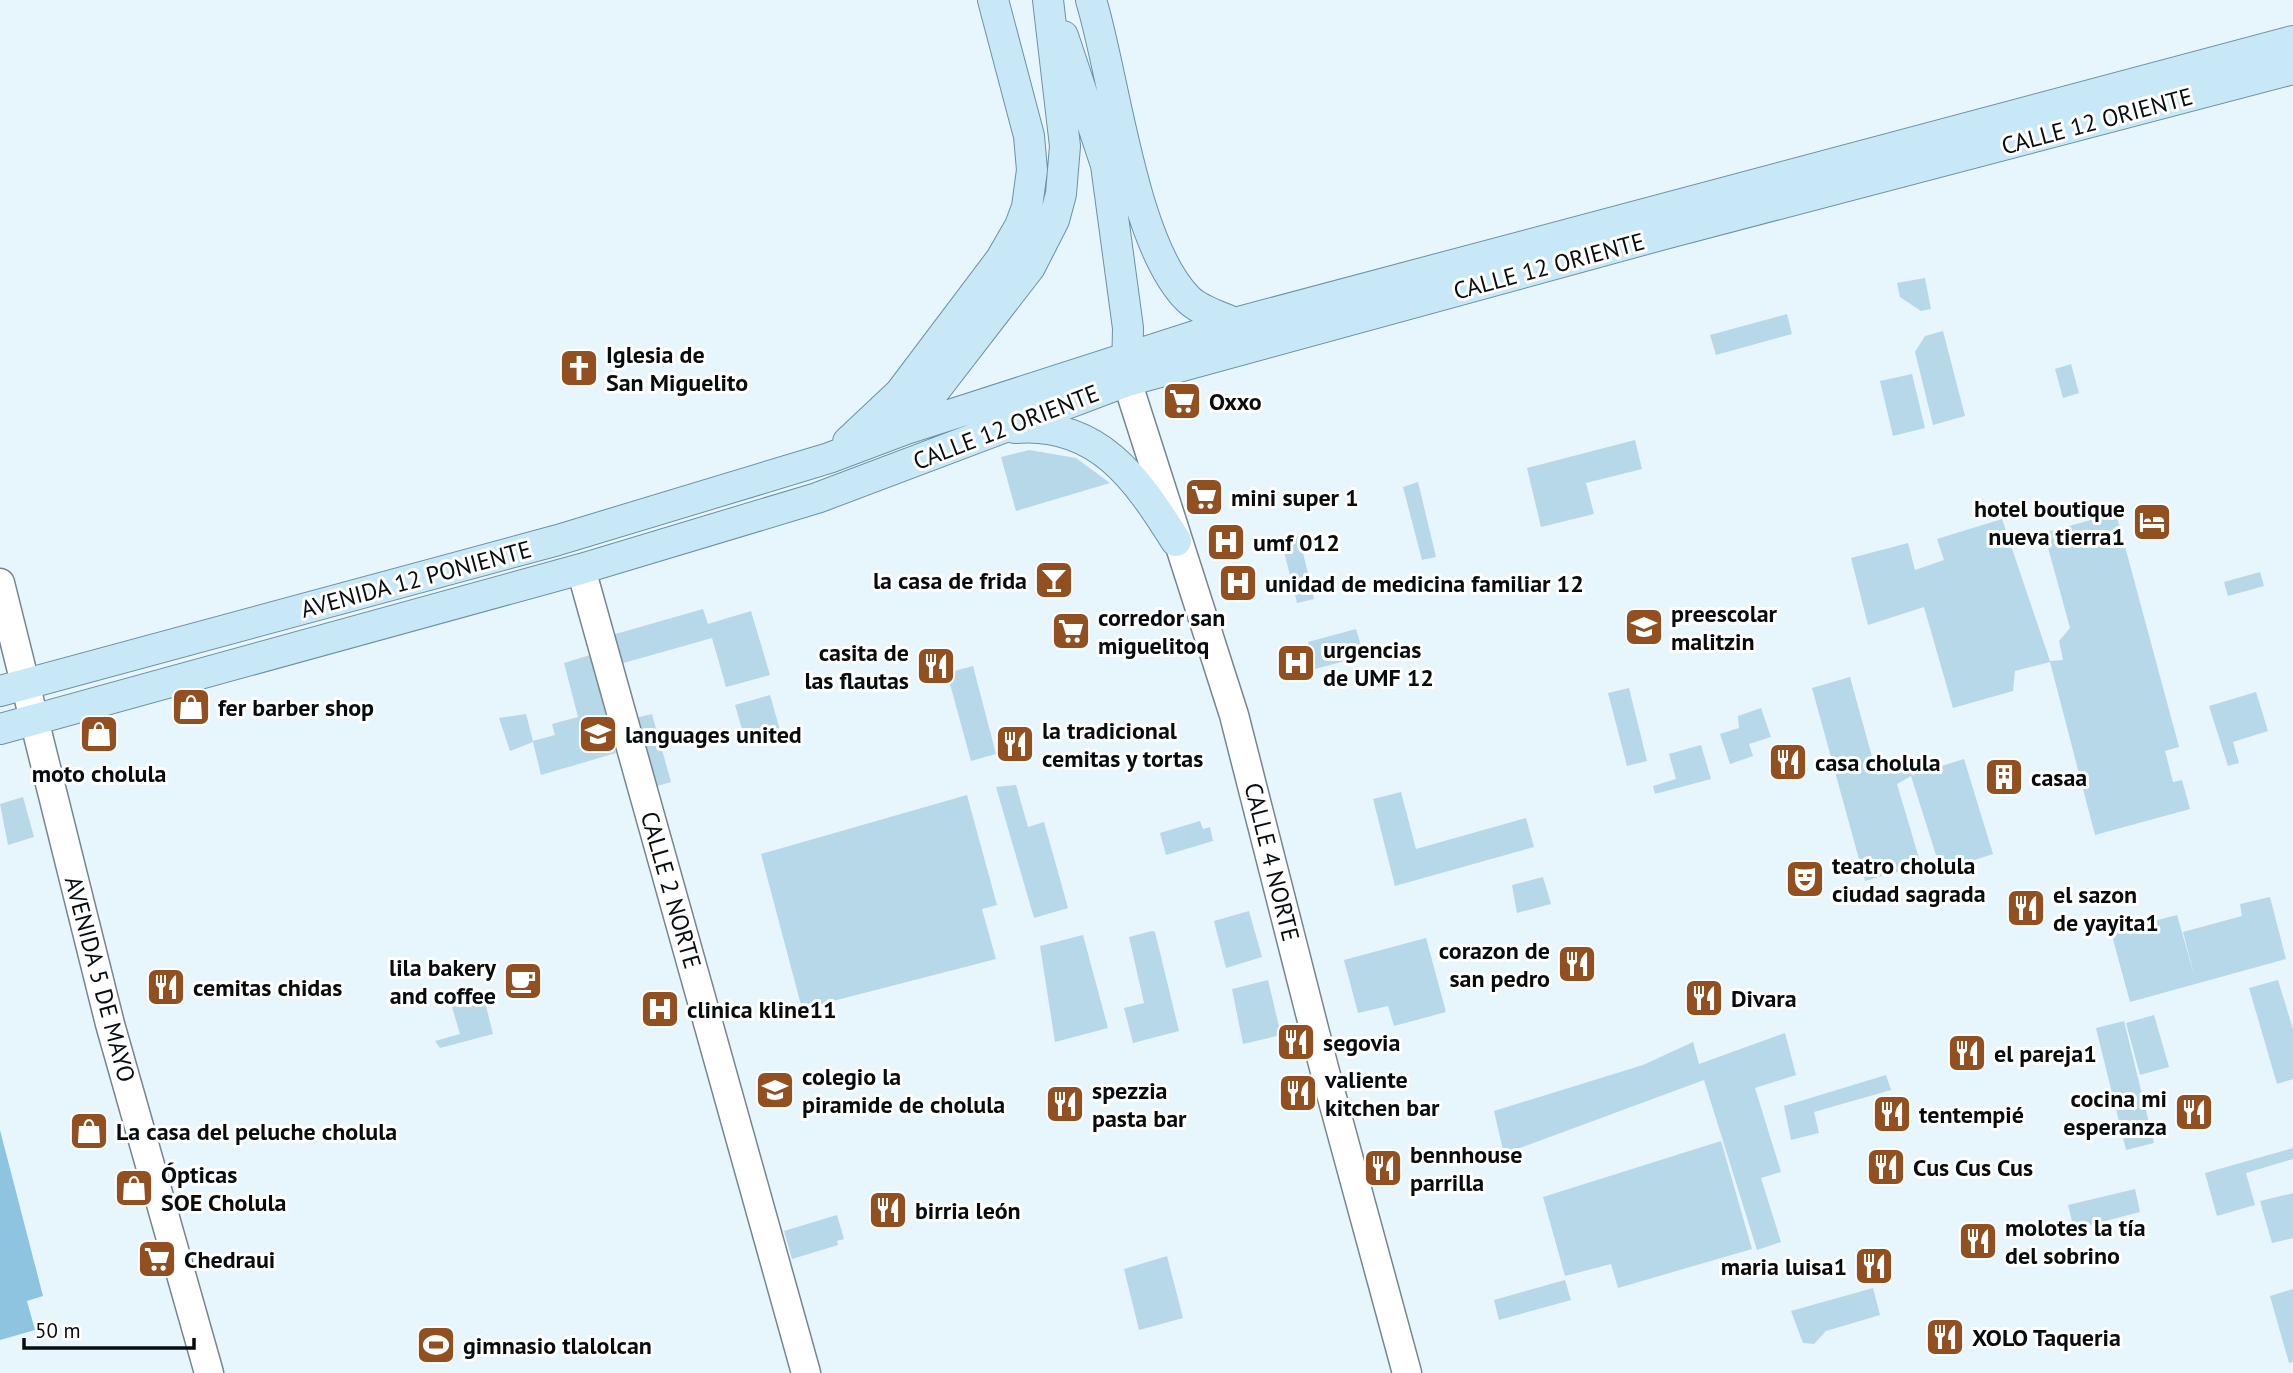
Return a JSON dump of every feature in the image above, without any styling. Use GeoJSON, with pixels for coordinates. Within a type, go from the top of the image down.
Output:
{"type":"FeatureCollection","features":[{"type":"Feature","properties":{"kind":"main road"},"geometry":{"type":"LineString","coordinates":[[829,458],[900,393],[1001,259],[1024,216],[1031,188],[1032,153],[993,0]]}},
{"type":"Feature","properties":{"kind":"main road"},"geometry":{"type":"LineString","coordinates":[[1091,0],[1141,208],[1160,253],[1172,279],[1190,301],[1236,323]]}},
{"type":"Feature","properties":{"kind":"main road"},"geometry":{"type":"LineString","coordinates":[[1047,2],[1078,75],[1106,164],[1128,368]]}},
{"type":"Feature","properties":{"kind":"main road"},"geometry":{"type":"LineString","coordinates":[[817,498],[864,467],[905,429],[1030,267],[1054,220],[1061,194],[1065,146],[1047,2]]}},
{"type":"Feature","properties":{"kind":"main road","name":"CALLE 12 ORIENTE"},"geometry":{"type":"LineString","coordinates":[[817,498],[1001,429],[1128,368],[1236,323],[2293,41]]}},
{"type":"Feature","properties":{"kind":"main road","name":"CALLE 12 ORIENTE"},"geometry":{"type":"LineString","coordinates":[[829,458],[905,429],[1128,368],[1668,233],[2293,69]]}},
{"type":"Feature","properties":{"kind":"main road","name":"CALLE 4 NORTE"},"geometry":{"type":"LineString","coordinates":[[1128,368],[1176,541],[1234,715],[1324,1068],[1407,1373]]}},
{"type":"Feature","properties":{"kind":"main road"},"geometry":{"type":"LineString","coordinates":[[1001,429],[1047,429],[1091,442],[1110,453],[1132,476],[1176,541]]}},
{"type":"Feature","properties":{"kind":"main road","name":"AVENIDA 12 PONIENTE"},"geometry":{"type":"LineString","coordinates":[[12,688],[438,574],[829,458]]}},
{"type":"Feature","properties":{"kind":"main road","name":"AVENIDA 12 PONIENTE"},"geometry":{"type":"LineString","coordinates":[[0,729],[581,569],[817,498]]}},
{"type":"Feature","properties":{"kind":"main road","name":"CALLE 2 NORTE"},"geometry":{"type":"LineString","coordinates":[[581,569],[806,1373]]}},
{"type":"Feature","properties":{"kind":"main road","name":"AVENIDA 5 DE MAYO"},"geometry":{"type":"LineString","coordinates":[[0,583],[12,688],[33,719],[110,1024],[209,1373]]}},
{"type":"Feature","properties":{"kind":"shaded area"},"geometry":{"type":"Polygon","coordinates":[[[1925,278],[1931,309],[1921,311],[1900,297],[1897,283],[1925,278]]]}},
{"type":"Feature","properties":{"kind":"shaded area"},"geometry":{"type":"Polygon","coordinates":[[[1787,314],[1792,334],[1716,355],[1710,335],[1787,314]]]}},
{"type":"Feature","properties":{"kind":"shaded area"},"geometry":{"type":"Polygon","coordinates":[[[1943,331],[1965,416],[1933,425],[1915,352],[1925,336],[1943,331]]]}},
{"type":"Feature","properties":{"kind":"shaded area"},"geometry":{"type":"Polygon","coordinates":[[[2071,364],[2079,393],[2063,398],[2055,369],[2071,364]]]}},
{"type":"Feature","properties":{"kind":"shaded area"},"geometry":{"type":"Polygon","coordinates":[[[1912,374],[1925,428],[1893,436],[1880,381],[1912,374]]]}},
{"type":"Feature","properties":{"kind":"shaded area"},"geometry":{"type":"Polygon","coordinates":[[[1635,440],[1642,469],[1586,483],[1594,514],[1541,527],[1527,468],[1635,440]]]}},
{"type":"Feature","properties":{"kind":"shaded area"},"geometry":{"type":"Polygon","coordinates":[[[1029,450],[1076,458],[1110,483],[1016,511],[1001,457],[1029,450]]]}},
{"type":"Feature","properties":{"kind":"shaded area"},"geometry":{"type":"Polygon","coordinates":[[[1418,482],[1436,557],[1422,560],[1403,487],[1418,482]]]}},
{"type":"Feature","properties":{"kind":"shaded area"},"geometry":{"type":"Polygon","coordinates":[[[2116,513],[2179,747],[2165,751],[2173,782],[2182,780],[2190,809],[2095,835],[2050,662],[2015,671],[2013,691],[1953,708],[1924,607],[1868,625],[1851,558],[1908,543],[1915,570],[1944,560],[1937,539],[2002,519],[2050,661],[2063,660],[2059,641],[2070,628],[2044,533],[2116,513]]]}},
{"type":"Feature","properties":{"kind":"shaded area"},"geometry":{"type":"Polygon","coordinates":[[[1299,536],[1314,599],[1297,603],[1281,540],[1299,536]]]}},
{"type":"Feature","properties":{"kind":"shaded area"},"geometry":{"type":"Polygon","coordinates":[[[2260,572],[2264,586],[2228,596],[2224,582],[2260,572]]]}},
{"type":"Feature","properties":{"kind":"shaded area"},"geometry":{"type":"Polygon","coordinates":[[[703,609],[708,624],[751,611],[770,675],[726,687],[712,638],[620,664],[612,635],[703,609]]]}},
{"type":"Feature","properties":{"kind":"shaded area"},"geometry":{"type":"Polygon","coordinates":[[[1356,629],[1364,656],[1315,669],[1308,642],[1356,629]]]}},
{"type":"Feature","properties":{"kind":"shaded area"},"geometry":{"type":"Polygon","coordinates":[[[590,655],[616,753],[541,775],[533,742],[510,751],[499,718],[526,714],[533,741],[555,735],[552,724],[578,717],[564,663],[590,655]]]}},
{"type":"Feature","properties":{"kind":"shaded area"},"geometry":{"type":"Polygon","coordinates":[[[973,666],[996,754],[971,761],[947,673],[973,666]]]}},
{"type":"Feature","properties":{"kind":"shaded area"},"geometry":{"type":"Polygon","coordinates":[[[1850,677],[1877,775],[1909,765],[1912,775],[1964,759],[1993,854],[1941,871],[1911,776],[1897,784],[1921,865],[1865,881],[1812,688],[1850,677]]]}},
{"type":"Feature","properties":{"kind":"shaded area"},"geometry":{"type":"Polygon","coordinates":[[[1629,688],[1647,761],[1627,766],[1608,693],[1629,688]]]}},
{"type":"Feature","properties":{"kind":"shaded area"},"geometry":{"type":"Polygon","coordinates":[[[2256,692],[2268,731],[2233,742],[2239,763],[2228,766],[2209,706],[2256,692]]]}},
{"type":"Feature","properties":{"kind":"shaded area"},"geometry":{"type":"Polygon","coordinates":[[[770,695],[782,737],[747,746],[735,705],[770,695]]]}},
{"type":"Feature","properties":{"kind":"shaded area"},"geometry":{"type":"Polygon","coordinates":[[[1761,708],[1771,737],[1749,744],[1753,756],[1730,764],[1720,734],[1739,728],[1738,716],[1761,708]]]}},
{"type":"Feature","properties":{"kind":"shaded area"},"geometry":{"type":"Polygon","coordinates":[[[652,714],[671,782],[654,787],[635,718],[652,714]]]}},
{"type":"Feature","properties":{"kind":"shaded area"},"geometry":{"type":"Polygon","coordinates":[[[1701,745],[1711,779],[1655,794],[1653,786],[1676,779],[1669,754],[1701,745]]]}},
{"type":"Feature","properties":{"kind":"shaded area"},"geometry":{"type":"Polygon","coordinates":[[[1016,785],[1028,827],[1044,822],[1068,908],[1034,918],[996,787],[1016,785]]]}},
{"type":"Feature","properties":{"kind":"shaded area"},"geometry":{"type":"Polygon","coordinates":[[[1401,792],[1416,849],[1526,818],[1534,847],[1395,886],[1373,799],[1401,792]]]}},
{"type":"Feature","properties":{"kind":"shaded area"},"geometry":{"type":"Polygon","coordinates":[[[967,795],[997,905],[982,909],[996,959],[802,1009],[761,854],[967,795]]]}},
{"type":"Feature","properties":{"kind":"shaded area"},"geometry":{"type":"Polygon","coordinates":[[[23,797],[34,837],[8,845],[0,804],[23,797]]]}},
{"type":"Feature","properties":{"kind":"shaded area"},"geometry":{"type":"Polygon","coordinates":[[[1200,821],[1203,829],[1210,827],[1213,841],[1166,855],[1160,833],[1200,821]]]}},
{"type":"Feature","properties":{"kind":"shaded area"},"geometry":{"type":"Polygon","coordinates":[[[1543,877],[1551,904],[1517,913],[1512,885],[1543,877]]]}},
{"type":"Feature","properties":{"kind":"shaded area"},"geometry":{"type":"Polygon","coordinates":[[[2270,897],[2286,959],[2130,1002],[2111,932],[2177,915],[2195,978],[2183,932],[2242,916],[2240,904],[2270,897]]]}},
{"type":"Feature","properties":{"kind":"shaded area"},"geometry":{"type":"Polygon","coordinates":[[[1249,911],[1262,957],[1226,968],[1214,921],[1249,911]]]}},
{"type":"Feature","properties":{"kind":"shaded area"},"geometry":{"type":"Polygon","coordinates":[[[1155,932],[1179,1031],[1133,1043],[1124,1008],[1144,1003],[1129,937],[1155,932]]]}},
{"type":"Feature","properties":{"kind":"shaded area"},"geometry":{"type":"Polygon","coordinates":[[[1083,935],[1108,1028],[1055,1042],[1040,946],[1083,935]]]}},
{"type":"Feature","properties":{"kind":"shaded area"},"geometry":{"type":"Polygon","coordinates":[[[1426,938],[1446,1012],[1394,1026],[1388,1006],[1358,1013],[1344,960],[1426,938]]]}},
{"type":"Feature","properties":{"kind":"shaded area"},"geometry":{"type":"Polygon","coordinates":[[[1268,980],[1281,1035],[1243,1044],[1232,989],[1268,980]]]}},
{"type":"Feature","properties":{"kind":"shaded area"},"geometry":{"type":"Polygon","coordinates":[[[2278,980],[2293,1029],[2293,1079],[2277,1084],[2249,988],[2278,980]]]}},
{"type":"Feature","properties":{"kind":"shaded area"},"geometry":{"type":"Polygon","coordinates":[[[484,998],[493,1034],[440,1048],[435,1041],[460,1034],[452,1007],[484,998]]]}},
{"type":"Feature","properties":{"kind":"shaded area"},"geometry":{"type":"Polygon","coordinates":[[[2154,1015],[2169,1067],[2140,1075],[2126,1023],[2154,1015]]]}},
{"type":"Feature","properties":{"kind":"shaded area"},"geometry":{"type":"Polygon","coordinates":[[[2124,1021],[2154,1143],[2126,1150],[2096,1028],[2124,1021]]]}},
{"type":"Feature","properties":{"kind":"shaded area"},"geometry":{"type":"Polygon","coordinates":[[[1785,1033],[1796,1075],[1755,1088],[1781,1172],[1761,1178],[1781,1242],[1757,1250],[1704,1080],[1504,1154],[1494,1111],[1643,1065],[1693,1042],[1699,1064],[1785,1033]]]}},
{"type":"Feature","properties":{"kind":"shaded area"},"geometry":{"type":"Polygon","coordinates":[[[1886,1075],[1891,1090],[1814,1112],[1819,1133],[1791,1140],[1784,1106],[1886,1075]]]}},
{"type":"Feature","properties":{"kind":"shaded area"},"geometry":{"type":"Polygon","coordinates":[[[0,1130],[43,1296],[27,1301],[35,1330],[0,1340],[0,1130]]]}},
{"type":"Feature","properties":{"kind":"shaded area"},"geometry":{"type":"Polygon","coordinates":[[[1721,1141],[1752,1249],[1618,1288],[1611,1264],[1565,1276],[1543,1197],[1721,1141]]]}},
{"type":"Feature","properties":{"kind":"shaded area"},"geometry":{"type":"Polygon","coordinates":[[[2293,1148],[2293,1159],[2246,1173],[2255,1205],[2217,1216],[2205,1173],[2293,1148]]]}},
{"type":"Feature","properties":{"kind":"shaded area"},"geometry":{"type":"Polygon","coordinates":[[[2135,1189],[2140,1212],[2074,1229],[2068,1205],[2135,1189]]]}},
{"type":"Feature","properties":{"kind":"shaded area"},"geometry":{"type":"Polygon","coordinates":[[[2293,1193],[2293,1238],[2272,1243],[2260,1201],[2293,1193]]]}},
{"type":"Feature","properties":{"kind":"shaded area"},"geometry":{"type":"Polygon","coordinates":[[[837,1215],[844,1239],[837,1241],[838,1245],[792,1259],[784,1231],[837,1215]]]}},
{"type":"Feature","properties":{"kind":"shaded area"},"geometry":{"type":"Polygon","coordinates":[[[1167,1256],[1183,1318],[1139,1330],[1124,1269],[1167,1256]]]}},
{"type":"Feature","properties":{"kind":"shaded area"},"geometry":{"type":"Polygon","coordinates":[[[1565,1280],[1571,1300],[1499,1320],[1494,1300],[1565,1280]]]}},
{"type":"Feature","properties":{"kind":"shaded area"},"geometry":{"type":"Polygon","coordinates":[[[1873,1288],[1880,1315],[1826,1331],[1814,1344],[1803,1343],[1791,1311],[1873,1288]]]}},
{"type":"Feature","properties":{"kind":"shaded area"},"geometry":{"type":"Polygon","coordinates":[[[2293,1289],[2293,1362],[2289,1363],[2270,1296],[2293,1289]]]}},
{"type":"Feature","properties":{"kind":"place","name":"Iglesia de San Miguelito"},"geometry":{"type":"Point","coordinates":[579,368]}},
{"type":"Feature","properties":{"kind":"place","name":"Oxxo"},"geometry":{"type":"Point","coordinates":[1182,401]}},
{"type":"Feature","properties":{"kind":"place","name":"mini super 1"},"geometry":{"type":"Point","coordinates":[1204,497]}},
{"type":"Feature","properties":{"kind":"place","name":"hotel boutique nueva tierra1"},"geometry":{"type":"Point","coordinates":[2152,522]}},
{"type":"Feature","properties":{"kind":"place","name":"umf 012"},"geometry":{"type":"Point","coordinates":[1226,542]}},
{"type":"Feature","properties":{"kind":"place","name":"la casa de frida"},"geometry":{"type":"Point","coordinates":[1054,580]}},
{"type":"Feature","properties":{"kind":"place","name":"unidad de medicina familiar 12"},"geometry":{"type":"Point","coordinates":[1238,583]}},
{"type":"Feature","properties":{"kind":"place","name":"preescolar malitzin"},"geometry":{"type":"Point","coordinates":[1644,627]}},
{"type":"Feature","properties":{"kind":"place","name":"corredor san miguelitoq"},"geometry":{"type":"Point","coordinates":[1071,631]}},
{"type":"Feature","properties":{"kind":"place","name":"urgencias de UMF 12"},"geometry":{"type":"Point","coordinates":[1296,663]}},
{"type":"Feature","properties":{"kind":"place","name":"casita de las flautas"},"geometry":{"type":"Point","coordinates":[936,666]}},
{"type":"Feature","properties":{"kind":"place","name":"fer barber shop"},"geometry":{"type":"Point","coordinates":[191,707]}},
{"type":"Feature","properties":{"kind":"place","name":"moto cholula"},"geometry":{"type":"Point","coordinates":[99,734]}},
{"type":"Feature","properties":{"kind":"place","name":"languages united"},"geometry":{"type":"Point","coordinates":[598,734]}},
{"type":"Feature","properties":{"kind":"place","name":"la tradicional cemitas y tortas"},"geometry":{"type":"Point","coordinates":[1015,744]}},
{"type":"Feature","properties":{"kind":"place","name":"casa cholula"},"geometry":{"type":"Point","coordinates":[1788,762]}},
{"type":"Feature","properties":{"kind":"place","name":"casaa"},"geometry":{"type":"Point","coordinates":[2004,777]}},
{"type":"Feature","properties":{"kind":"place","name":"teatro cholula ciudad sagrada"},"geometry":{"type":"Point","coordinates":[1805,879]}},
{"type":"Feature","properties":{"kind":"place","name":"el sazon de yayita1"},"geometry":{"type":"Point","coordinates":[2026,908]}},
{"type":"Feature","properties":{"kind":"place","name":"corazon de san pedro"},"geometry":{"type":"Point","coordinates":[1577,964]}},
{"type":"Feature","properties":{"kind":"place","name":"lila bakery and coffee"},"geometry":{"type":"Point","coordinates":[523,981]}},
{"type":"Feature","properties":{"kind":"place","name":"cemitas chidas"},"geometry":{"type":"Point","coordinates":[166,987]}},
{"type":"Feature","properties":{"kind":"place","name":"Divara"},"geometry":{"type":"Point","coordinates":[1704,998]}},
{"type":"Feature","properties":{"kind":"place","name":"clinica kline11"},"geometry":{"type":"Point","coordinates":[660,1009]}},
{"type":"Feature","properties":{"kind":"place","name":"segovia"},"geometry":{"type":"Point","coordinates":[1296,1042]}},
{"type":"Feature","properties":{"kind":"place","name":"el pareja1"},"geometry":{"type":"Point","coordinates":[1967,1053]}},
{"type":"Feature","properties":{"kind":"place","name":"colegio la piramide de cholula"},"geometry":{"type":"Point","coordinates":[775,1090]}},
{"type":"Feature","properties":{"kind":"place","name":"valiente kitchen bar"},"geometry":{"type":"Point","coordinates":[1298,1093]}},
{"type":"Feature","properties":{"kind":"place","name":"spezzia pasta bar"},"geometry":{"type":"Point","coordinates":[1065,1104]}},
{"type":"Feature","properties":{"kind":"place","name":"cocina mi esperanza"},"geometry":{"type":"Point","coordinates":[2194,1112]}},
{"type":"Feature","properties":{"kind":"place","name":"tentempié"},"geometry":{"type":"Point","coordinates":[1892,1114]}},
{"type":"Feature","properties":{"kind":"place","name":"La casa del peluche cholula"},"geometry":{"type":"Point","coordinates":[89,1131]}},
{"type":"Feature","properties":{"kind":"place","name":"Cus Cus Cus"},"geometry":{"type":"Point","coordinates":[1886,1167]}},
{"type":"Feature","properties":{"kind":"place","name":"bennhouse parrilla"},"geometry":{"type":"Point","coordinates":[1383,1168]}},
{"type":"Feature","properties":{"kind":"place","name":"Ópticas SOE Cholula"},"geometry":{"type":"Point","coordinates":[134,1188]}},
{"type":"Feature","properties":{"kind":"place","name":"birria león"},"geometry":{"type":"Point","coordinates":[888,1210]}},
{"type":"Feature","properties":{"kind":"place","name":"molotes la tía del sobrino"},"geometry":{"type":"Point","coordinates":[1978,1241]}},
{"type":"Feature","properties":{"kind":"place","name":"Chedraui"},"geometry":{"type":"Point","coordinates":[157,1259]}},
{"type":"Feature","properties":{"kind":"place","name":"maria luisa1"},"geometry":{"type":"Point","coordinates":[1874,1266]}},
{"type":"Feature","properties":{"kind":"place","name":"XOLO Taqueria"},"geometry":{"type":"Point","coordinates":[1945,1337]}},
{"type":"Feature","properties":{"kind":"place","name":"gimnasio tlalolcan"},"geometry":{"type":"Point","coordinates":[436,1345]}}]}
